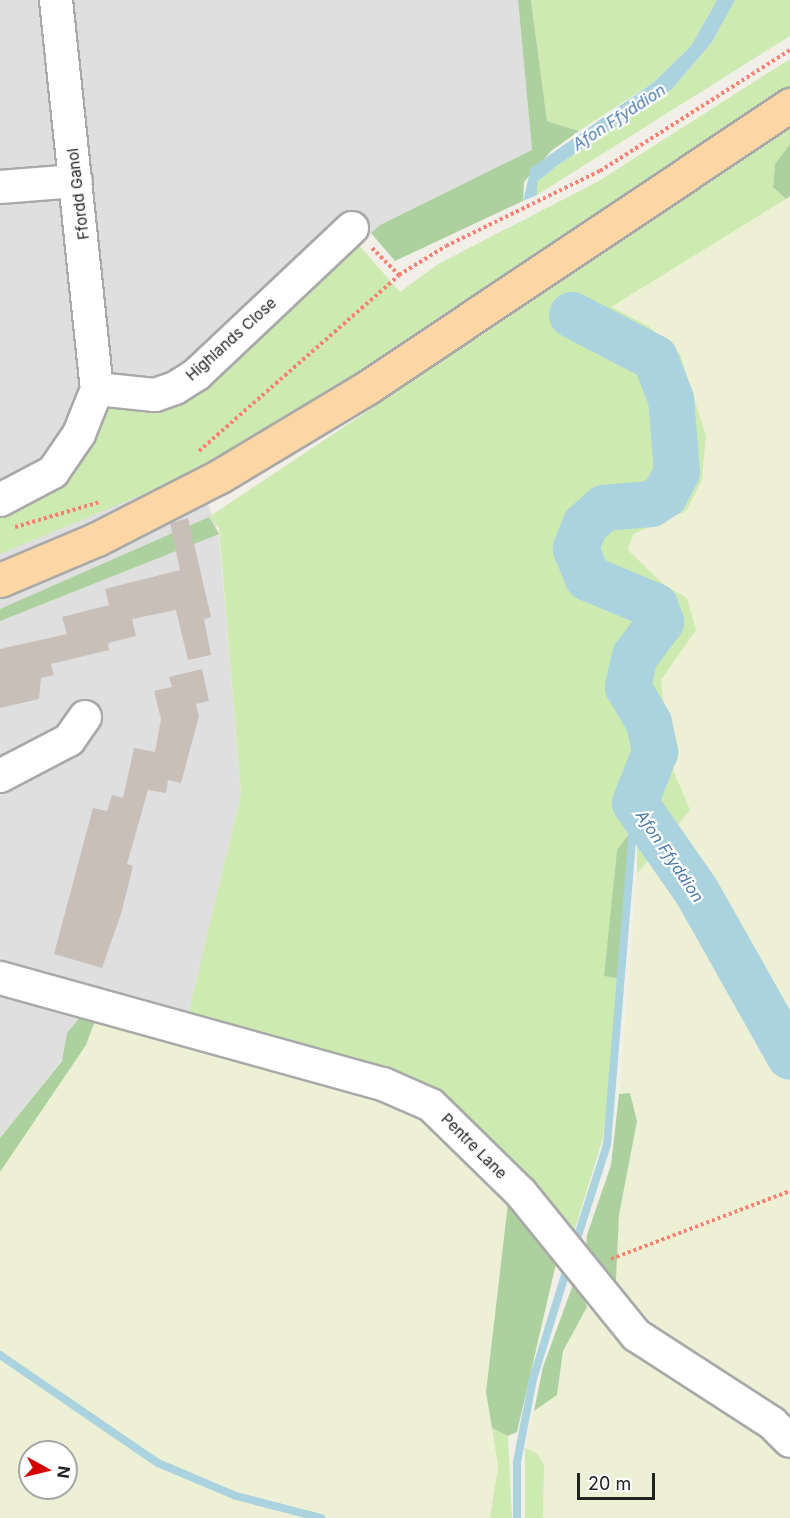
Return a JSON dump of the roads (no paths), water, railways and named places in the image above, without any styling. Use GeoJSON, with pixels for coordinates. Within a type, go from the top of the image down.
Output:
{"type":"FeatureCollection","features":[{"type":"Feature","properties":{"kind":"main road"},"geometry":{"type":"LineString","coordinates":[[0,580],[97,539],[209,481],[368,387],[790,105]]}},
{"type":"Feature","properties":{"kind":"street","name":"Ffordd Ganol"},"geometry":{"type":"LineString","coordinates":[[56,0],[97,389]]}},
{"type":"Feature","properties":{"kind":"street"},"geometry":{"type":"LineString","coordinates":[[0,187],[76,181]]}},
{"type":"Feature","properties":{"kind":"street","name":"Highlands Close"},"geometry":{"type":"LineString","coordinates":[[97,389],[155,394],[176,388],[197,374],[338,230]]}},
{"type":"Feature","properties":{"kind":"street"},"geometry":{"type":"LineString","coordinates":[[6,514],[53,472],[79,434],[97,389]]}},
{"type":"Feature","properties":{"kind":"street"},"geometry":{"type":"LineString","coordinates":[[0,776],[69,740],[85,717]]}},
{"type":"Feature","properties":{"kind":"street","name":"Pentre Lane"},"geometry":{"type":"LineString","coordinates":[[0,978],[383,1084],[431,1105],[513,1185],[614,1312],[656,1352],[772,1423],[790,1441]]}},
{"type":"Feature","properties":{"kind":"water"},"geometry":{"type":"Polygon","coordinates":[[[717,0],[735,0],[712,42],[672,89],[558,165],[537,182],[537,195],[523,201],[531,168],[654,82],[691,46],[717,0]]]}},
{"type":"Feature","properties":{"kind":"waterway","name":"Afon Ffyddion"},"geometry":{"type":"LineString","coordinates":[[572,315],[655,358],[671,399],[677,472],[665,495],[651,504],[604,508],[585,525],[576,549],[588,578],[655,606],[661,622],[635,656],[628,687],[649,723],[655,752],[635,803],[697,892],[790,1057]]}},
{"type":"Feature","properties":{"kind":"waterway"},"geometry":{"type":"LineString","coordinates":[[575,1245],[607,1145],[635,803]]}},
{"type":"Feature","properties":{"kind":"waterway"},"geometry":{"type":"LineString","coordinates":[[517,1518],[517,1462],[533,1379],[568,1265]]}},
{"type":"Feature","properties":{"kind":"waterway"},"geometry":{"type":"LineString","coordinates":[[0,1355],[158,1463],[236,1496],[321,1518]]}}]}
